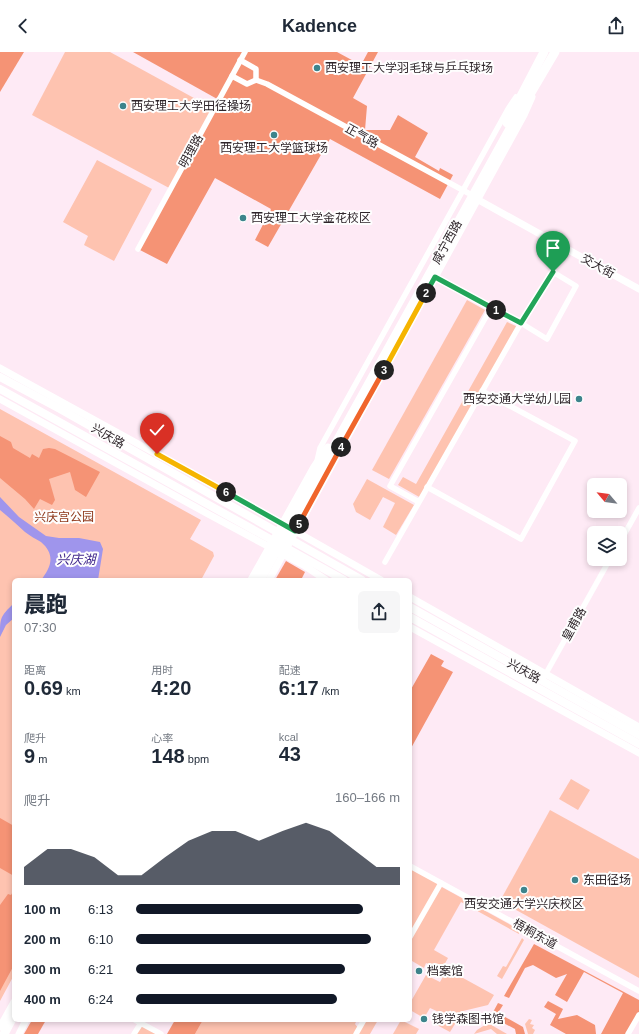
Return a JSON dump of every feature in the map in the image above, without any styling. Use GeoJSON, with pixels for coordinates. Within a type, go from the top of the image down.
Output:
{"type":"FeatureCollection","features":[{"type":"Feature","properties":{"kind":"main road","name":"咸宁西路"},"geometry":{"type":"LineString","coordinates":[[261,578],[470,195],[538,63],[542,52]]}},
{"type":"Feature","properties":{"kind":"main road","name":"咸宁西路"},"geometry":{"type":"LineString","coordinates":[[289,528],[314,467],[330,444],[470,195],[553,56],[558,52]]}},
{"type":"Feature","properties":{"kind":"main road","name":"兴庆路"},"geometry":{"type":"LineString","coordinates":[[0,377],[60,409],[280,544],[357,578]]}},
{"type":"Feature","properties":{"kind":"main road","name":"兴庆路"},"geometry":{"type":"LineString","coordinates":[[0,389],[340,578]]}},
{"type":"Feature","properties":{"kind":"main road","name":"咸宁西路"},"geometry":{"type":"LineString","coordinates":[[254,578],[280,544]]}},
{"type":"Feature","properties":{"kind":"main road","name":"兴庆路"},"geometry":{"type":"LineString","coordinates":[[412,608],[639,735]]}},
{"type":"Feature","properties":{"kind":"main road","name":"兴庆路"},"geometry":{"type":"LineString","coordinates":[[412,618],[542,681],[639,744]]}},
{"type":"Feature","properties":{"kind":"main road"},"geometry":{"type":"LineString","coordinates":[[4,1034],[12,1019]]}},
{"type":"Feature","properties":{"kind":"main road"},"geometry":{"type":"LineString","coordinates":[[10,1034],[17,1022]]}},
{"type":"Feature","properties":{"kind":"street","name":"明理路"},"geometry":{"type":"LineString","coordinates":[[138,250],[245,52]]}},
{"type":"Feature","properties":{"kind":"street"},"geometry":{"type":"LineString","coordinates":[[232,76],[247,84],[256,80],[256,69],[240,60]]}},
{"type":"Feature","properties":{"kind":"street","name":"正气路"},"geometry":{"type":"LineString","coordinates":[[256,80],[266,84],[470,195]]}},
{"type":"Feature","properties":{"kind":"street"},"geometry":{"type":"LineString","coordinates":[[289,528],[435,277],[470,195]]}},
{"type":"Feature","properties":{"kind":"street","name":"交大街"},"geometry":{"type":"LineString","coordinates":[[470,195],[639,289]]}},
{"type":"Feature","properties":{"kind":"street"},"geometry":{"type":"LineString","coordinates":[[385,562],[521,323],[553,272],[576,286],[547,338],[521,323],[435,277]]}},
{"type":"Feature","properties":{"kind":"street"},"geometry":{"type":"LineString","coordinates":[[419,502],[390,486],[491,308]]}},
{"type":"Feature","properties":{"kind":"street"},"geometry":{"type":"LineString","coordinates":[[0,368],[377,578]]}},
{"type":"Feature","properties":{"kind":"street"},"geometry":{"type":"LineString","coordinates":[[427,487],[521,539],[575,441],[482,391]]}},
{"type":"Feature","properties":{"kind":"street"},"geometry":{"type":"LineString","coordinates":[[0,399],[208,514],[280,544],[305,566],[323,578]]}},
{"type":"Feature","properties":{"kind":"street"},"geometry":{"type":"LineString","coordinates":[[627,529],[639,508]]}},
{"type":"Feature","properties":{"kind":"street"},"geometry":{"type":"LineString","coordinates":[[270,578],[280,544]]}},
{"type":"Feature","properties":{"kind":"street","name":"皇甫路"},"geometry":{"type":"LineString","coordinates":[[542,681],[606,566]]}},
{"type":"Feature","properties":{"kind":"street"},"geometry":{"type":"LineString","coordinates":[[412,598],[542,681],[639,726]]}},
{"type":"Feature","properties":{"kind":"street"},"geometry":{"type":"LineString","coordinates":[[412,627],[639,753]]}},
{"type":"Feature","properties":{"kind":"street","name":"梧桐东道"},"geometry":{"type":"LineString","coordinates":[[412,867],[639,991]]}},
{"type":"Feature","properties":{"kind":"street"},"geometry":{"type":"LineString","coordinates":[[412,934],[441,883]]}},
{"type":"Feature","properties":{"kind":"street"},"geometry":{"type":"LineString","coordinates":[[0,1027],[12,1006]]}},
{"type":"Feature","properties":{"kind":"street"},"geometry":{"type":"LineString","coordinates":[[628,1034],[639,1015]]}},
{"type":"Feature","properties":{"kind":"street"},"geometry":{"type":"LineString","coordinates":[[18,1034],[25,1022]]}},
{"type":"Feature","properties":{"kind":"street"},"geometry":{"type":"LineString","coordinates":[[134,1034],[138,1022]]}},
{"type":"Feature","properties":{"kind":"street"},"geometry":{"type":"LineString","coordinates":[[140,1022],[160,1034]]}},
{"type":"Feature","properties":{"kind":"street"},"geometry":{"type":"LineString","coordinates":[[356,1034],[363,1022]]}},
{"type":"Feature","properties":{"kind":"green space"},"geometry":{"type":"Polygon","coordinates":[[[65,52],[110,52],[214,109],[171,189],[32,115],[65,52]]]}},
{"type":"Feature","properties":{"kind":"green space"},"geometry":{"type":"Polygon","coordinates":[[[97,160],[152,189],[114,261],[84,245],[88,236],[63,222],[97,160]]]}},
{"type":"Feature","properties":{"kind":"green space"},"geometry":{"type":"Polygon","coordinates":[[[467,300],[485,310],[389,479],[372,470],[467,300]]]}},
{"type":"Feature","properties":{"kind":"green space"},"geometry":{"type":"Polygon","coordinates":[[[507,322],[518,327],[421,498],[398,485],[403,477],[416,484],[507,322]]]}},
{"type":"Feature","properties":{"kind":"green space","name":"兴庆宫公园"},"geometry":{"type":"Polygon","coordinates":[[[0,409],[201,520],[190,539],[213,552],[214,556],[202,578],[12,578],[12,979],[0,1001],[0,409]]]}},
{"type":"Feature","properties":{"kind":"green space"},"geometry":{"type":"Polygon","coordinates":[[[367,479],[414,505],[396,535],[383,527],[395,503],[383,497],[370,520],[356,512],[353,504],[367,479]]]}},
{"type":"Feature","properties":{"kind":"green space"},"geometry":{"type":"Polygon","coordinates":[[[571,779],[590,790],[578,810],[559,799],[571,779]]]}},
{"type":"Feature","properties":{"kind":"green space","name":"东田径场"},"geometry":{"type":"Polygon","coordinates":[[[550,810],[639,859],[639,978],[500,901],[550,810]]]}},
{"type":"Feature","properties":{"kind":"green space"},"geometry":{"type":"Polygon","coordinates":[[[412,867],[441,883],[440,886],[520,930],[519,934],[461,902],[434,950],[448,958],[443,967],[494,995],[488,1005],[463,1011],[450,1032],[435,1024],[441,1013],[430,1008],[424,1018],[412,1011],[412,1000],[426,975],[440,982],[445,973],[426,963],[424,968],[412,961],[412,867]]]}},
{"type":"Feature","properties":{"kind":"green space"},"geometry":{"type":"Polygon","coordinates":[[[522,938],[524,940],[502,979],[497,976],[503,966],[506,967],[522,938]]]}},
{"type":"Feature","properties":{"kind":"green space"},"geometry":{"type":"Polygon","coordinates":[[[529,1019],[532,1020],[530,1024],[534,1025],[532,1028],[535,1030],[533,1034],[528,1034],[525,1024],[529,1019]]]}},
{"type":"Feature","properties":{"kind":"green space"},"geometry":{"type":"Polygon","coordinates":[[[202,1022],[356,1022],[355,1024],[359,1029],[363,1022],[377,1022],[370,1034],[195,1034],[202,1022]]]}},
{"type":"Feature","properties":{"kind":"green space"},"geometry":{"type":"Polygon","coordinates":[[[400,1022],[405,1022],[419,1029],[416,1034],[393,1034],[400,1022]]]}},
{"type":"Feature","properties":{"kind":"green space"},"geometry":{"type":"Polygon","coordinates":[[[141,1023],[160,1034],[134,1034],[141,1023]]]}},
{"type":"Feature","properties":{"kind":"green space"},"geometry":{"type":"Polygon","coordinates":[[[488,1023],[507,1034],[497,1034],[491,1029],[474,1034],[477,1030],[488,1023]]]}},
{"type":"Feature","properties":{"kind":"shaded area"},"geometry":{"type":"Polygon","coordinates":[[[0,52],[24,52],[0,92],[0,52]]]}},
{"type":"Feature","properties":{"kind":"shaded area"},"geometry":{"type":"Polygon","coordinates":[[[133,52],[246,52],[219,100],[133,52]]]}},
{"type":"Feature","properties":{"kind":"shaded area"},"geometry":{"type":"Polygon","coordinates":[[[247,52],[337,52],[361,65],[368,52],[378,52],[353,98],[367,106],[365,130],[390,130],[398,115],[428,133],[415,157],[439,171],[440,168],[453,175],[440,199],[330,139],[268,247],[255,240],[271,209],[215,178],[167,264],[138,249],[247,52]]]}},
{"type":"Feature","properties":{"kind":"shaded area"},"geometry":{"type":"Polygon","coordinates":[[[0,436],[11,442],[13,448],[30,458],[32,454],[39,458],[43,449],[55,449],[100,472],[86,497],[75,490],[70,472],[49,479],[55,500],[52,505],[40,499],[34,509],[25,499],[0,478],[0,436]]]}},
{"type":"Feature","properties":{"kind":"shaded area"},"geometry":{"type":"Polygon","coordinates":[[[286,561],[305,572],[302,578],[276,578],[286,561]]]}},
{"type":"Feature","properties":{"kind":"shaded area"},"geometry":{"type":"Polygon","coordinates":[[[431,654],[444,661],[441,666],[453,672],[412,746],[412,687],[431,654]]]}},
{"type":"Feature","properties":{"kind":"shaded area"},"geometry":{"type":"Polygon","coordinates":[[[0,818],[12,825],[12,875],[0,868],[0,818]]]}},
{"type":"Feature","properties":{"kind":"shaded area"},"geometry":{"type":"Polygon","coordinates":[[[12,893],[12,969],[0,991],[0,905],[8,894],[11,895],[12,893]]]}},
{"type":"Feature","properties":{"kind":"shaded area"},"geometry":{"type":"Polygon","coordinates":[[[534,944],[639,1000],[639,1015],[628,1034],[601,1034],[623,993],[584,972],[567,1002],[555,995],[567,974],[556,978],[533,965],[525,968],[509,998],[504,996],[534,944]]]}},
{"type":"Feature","properties":{"kind":"shaded area"},"geometry":{"type":"Polygon","coordinates":[[[548,1001],[563,1009],[558,1019],[577,1015],[595,1025],[596,1034],[566,1034],[550,1025],[556,1014],[544,1007],[548,1001]]]}},
{"type":"Feature","properties":{"kind":"shaded area"},"geometry":{"type":"Polygon","coordinates":[[[498,1003],[503,1005],[498,1013],[523,1027],[525,1034],[516,1034],[515,1029],[494,1018],[492,1014],[498,1003]]]}},
{"type":"Feature","properties":{"kind":"shaded area"},"geometry":{"type":"Polygon","coordinates":[[[31,1022],[45,1022],[38,1034],[24,1034],[31,1022]]]}},
{"type":"Feature","properties":{"kind":"shaded area"},"geometry":{"type":"Polygon","coordinates":[[[174,1022],[202,1022],[195,1034],[167,1034],[174,1022]]]}},
{"type":"Feature","properties":{"kind":"water","name":"兴庆湖"},"geometry":{"type":"Polygon","coordinates":[[[0,497],[19,517],[46,536],[59,538],[79,538],[100,542],[103,549],[98,578],[42,578],[50,561],[49,552],[46,547],[25,532],[0,510],[0,497]]]}},
{"type":"Feature","properties":{"kind":"water"},"geometry":{"type":"Polygon","coordinates":[[[12,605],[12,620],[6,625],[0,637],[0,625],[6,611],[12,605]]]}},
{"type":"Feature","properties":{"kind":"place","name":"西安理工大学羽毛球与乒乓球场"},"geometry":{"type":"Point","coordinates":[317,68]}},
{"type":"Feature","properties":{"kind":"place","name":"西安理工大学田径操场"},"geometry":{"type":"Point","coordinates":[123,106]}},
{"type":"Feature","properties":{"kind":"place","name":"西安理工大学篮球场"},"geometry":{"type":"Point","coordinates":[274,135]}},
{"type":"Feature","properties":{"kind":"place","name":"西安理工大学金花校区"},"geometry":{"type":"Point","coordinates":[243,218]}},
{"type":"Feature","properties":{"kind":"place","name":"西安交通大学幼儿园"},"geometry":{"type":"Point","coordinates":[579,399]}},
{"type":"Feature","properties":{"kind":"place","name":"东田径场"},"geometry":{"type":"Point","coordinates":[575,880]}},
{"type":"Feature","properties":{"kind":"place","name":"西安交通大学兴庆校区"},"geometry":{"type":"Point","coordinates":[524,890]}},
{"type":"Feature","properties":{"kind":"place","name":"档案馆"},"geometry":{"type":"Point","coordinates":[419,971]}},
{"type":"Feature","properties":{"kind":"place","name":"钱学森图书馆"},"geometry":{"type":"Point","coordinates":[424,1019]}},
{"type":"Feature","properties":{"kind":"route"},"geometry":{"type":"LineString","coordinates":[[157,454],[295,531],[435,277],[521,323],[553,272]]}}]}
